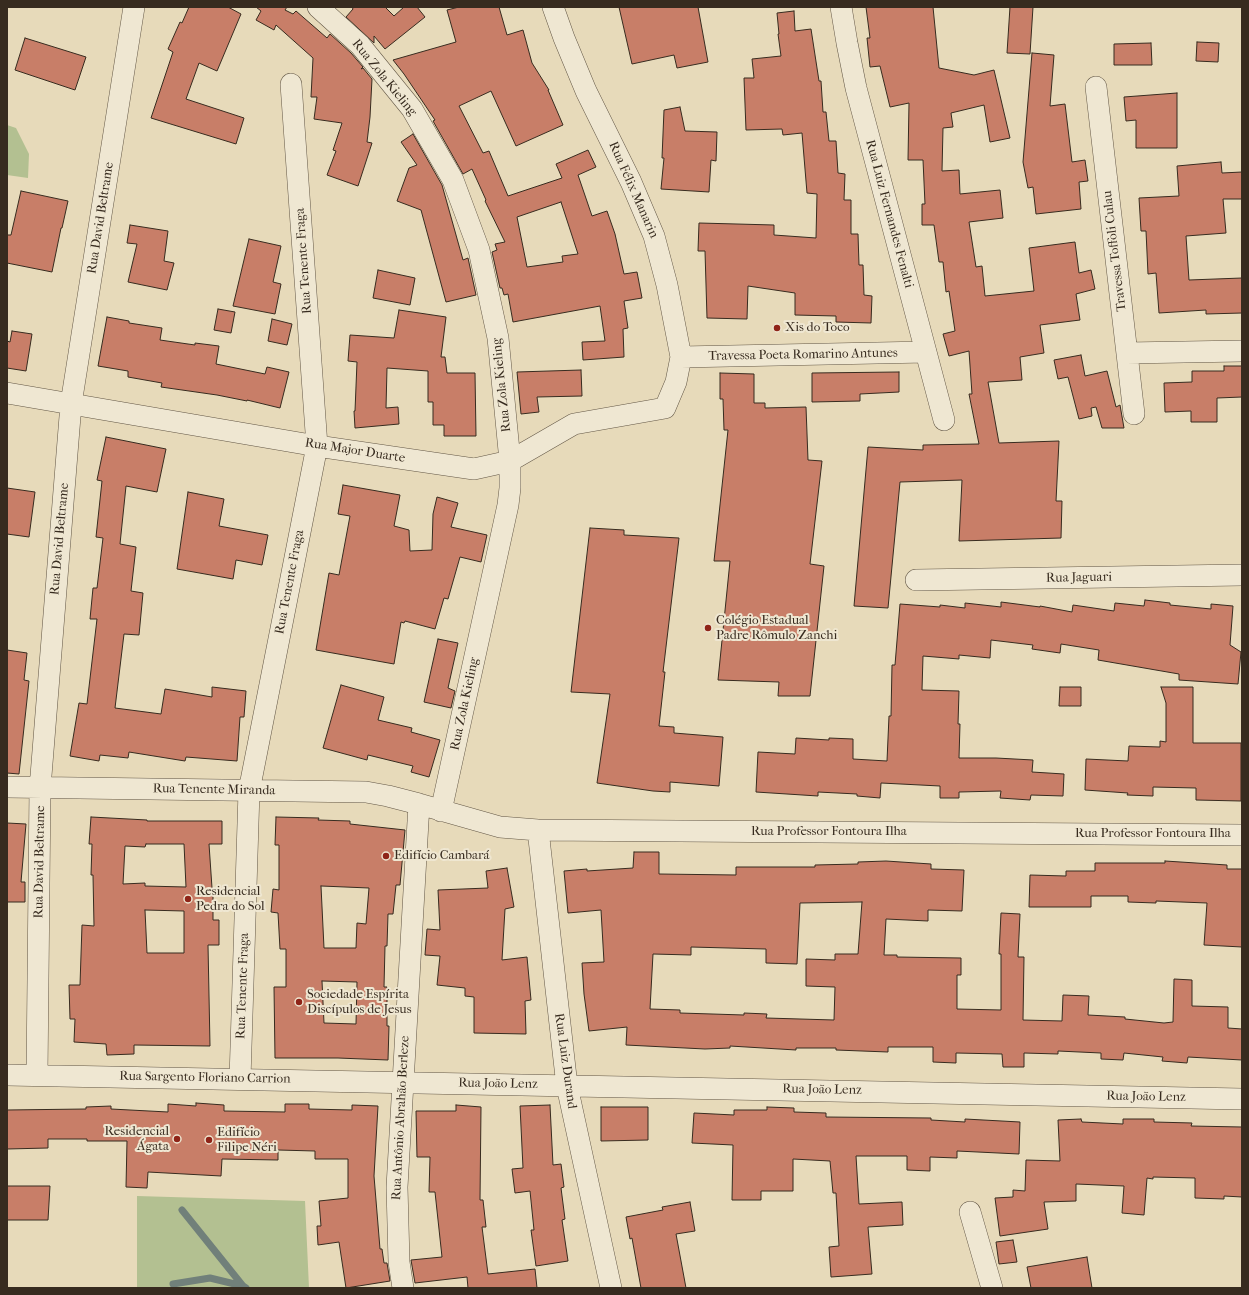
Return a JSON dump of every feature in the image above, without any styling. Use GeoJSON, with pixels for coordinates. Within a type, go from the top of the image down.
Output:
{"type":"FeatureCollection","features":[{"type":"Feature","properties":{"kind":"street","name":"Rua David Beltrame"},"geometry":{"type":"LineString","coordinates":[[37,1075],[40,788],[71,404],[134,7]]}},
{"type":"Feature","properties":{"kind":"street","name":"Rua Zola Kieling"},"geometry":{"type":"LineString","coordinates":[[318,7],[360,45],[412,109],[453,180],[479,250],[498,338],[510,461],[508,506],[441,811]]}},
{"type":"Feature","properties":{"kind":"street","name":"Rua Félix Manarin"},"geometry":{"type":"LineString","coordinates":[[553,7],[586,91],[631,182],[654,236],[667,285],[681,357],[676,382]]}},
{"type":"Feature","properties":{"kind":"street","name":"Rua Luiz Fernandes Fenalti"},"geometry":{"type":"LineString","coordinates":[[841,7],[846,43],[856,88],[944,420]]}},
{"type":"Feature","properties":{"kind":"street","name":"Rua Tenente Fraga"},"geometry":{"type":"LineString","coordinates":[[240,1079],[249,791],[317,446],[291,84]]}},
{"type":"Feature","properties":{"kind":"street","name":"Travessa Toffoli Culau"},"geometry":{"type":"LineString","coordinates":[[1096,87],[1134,414]]}},
{"type":"Feature","properties":{"kind":"street"},"geometry":{"type":"LineString","coordinates":[[1127,353],[1242,351]]}},
{"type":"Feature","properties":{"kind":"street","name":"Travessa Poeta Romarino Antunes"},"geometry":{"type":"LineString","coordinates":[[681,357],[926,352]]}},
{"type":"Feature","properties":{"kind":"street","name":"Rua Major Duarte"},"geometry":{"type":"LineString","coordinates":[[7,393],[317,446],[474,469],[510,461],[574,424],[665,408],[676,382]]}},
{"type":"Feature","properties":{"kind":"street","name":"Rua Jaguari"},"geometry":{"type":"LineString","coordinates":[[916,580],[1242,575]]}},
{"type":"Feature","properties":{"kind":"street","name":"Rua Tenente Miranda"},"geometry":{"type":"LineString","coordinates":[[7,787],[366,792],[419,804]]}},
{"type":"Feature","properties":{"kind":"street","name":"Rua Professor Fontoura Ilha"},"geometry":{"type":"LineString","coordinates":[[419,804],[500,827],[538,830],[1242,835]]}},
{"type":"Feature","properties":{"kind":"street","name":"Rua Antônio Abrahão Berleze"},"geometry":{"type":"LineString","coordinates":[[403,1288],[399,1262],[397,1187],[419,804]]}},
{"type":"Feature","properties":{"kind":"street","name":"Rua Luiz Durand"},"geometry":{"type":"LineString","coordinates":[[538,830],[567,1086],[611,1288]]}},
{"type":"Feature","properties":{"kind":"street","name":"Rua Sargento Floriano Carrion"},"geometry":{"type":"LineString","coordinates":[[7,1075],[403,1082]]}},
{"type":"Feature","properties":{"kind":"street","name":"Rua João Lenz"},"geometry":{"type":"LineString","coordinates":[[403,1082],[1242,1099]]}},
{"type":"Feature","properties":{"kind":"street"},"geometry":{"type":"LineString","coordinates":[[970,1212],[992,1288]]}},
{"type":"Feature","properties":{"kind":"green space"},"geometry":{"type":"Polygon","coordinates":[[[7,125],[16,128],[29,154],[28,178],[7,175],[7,125]]]}},
{"type":"Feature","properties":{"kind":"green space"},"geometry":{"type":"Polygon","coordinates":[[[137,1196],[305,1201],[309,1288],[137,1288],[137,1196]]]}},
{"type":"Feature","properties":{"kind":"building"},"geometry":{"type":"Polygon","coordinates":[[[189,7],[228,7],[241,14],[217,71],[199,63],[186,99],[244,118],[236,144],[151,118],[173,52],[168,49],[180,22],[182,23],[189,7]]]}},
{"type":"Feature","properties":{"kind":"building"},"geometry":{"type":"Polygon","coordinates":[[[256,7],[287,7],[285,10],[293,14],[296,11],[327,38],[330,34],[351,53],[363,67],[361,69],[363,68],[372,79],[367,142],[372,143],[358,186],[327,175],[336,151],[333,150],[342,123],[314,119],[317,97],[311,97],[313,58],[276,25],[274,30],[256,20],[261,11],[256,7]]]}},
{"type":"Feature","properties":{"kind":"building"},"geometry":{"type":"Polygon","coordinates":[[[352,7],[385,7],[394,16],[404,7],[417,7],[425,17],[385,49],[374,36],[374,43],[346,17],[353,9],[352,7]]]}},
{"type":"Feature","properties":{"kind":"building"},"geometry":{"type":"Polygon","coordinates":[[[459,7],[499,7],[507,35],[523,30],[532,63],[549,90],[563,125],[516,146],[491,91],[459,106],[483,153],[489,151],[508,196],[562,178],[556,164],[588,150],[596,167],[578,175],[592,216],[607,211],[615,234],[624,274],[637,272],[642,298],[624,301],[628,328],[623,329],[624,357],[583,360],[582,342],[605,341],[600,306],[513,322],[508,294],[504,295],[502,288],[500,288],[492,252],[497,250],[495,244],[505,242],[485,201],[486,200],[472,169],[463,174],[433,121],[435,120],[393,60],[456,42],[447,10],[459,7]],[[561,202],[517,217],[527,267],[563,262],[562,256],[578,254],[561,202]]]}},
{"type":"Feature","properties":{"kind":"building"},"geometry":{"type":"Polygon","coordinates":[[[619,7],[698,7],[708,62],[677,68],[674,55],[632,64],[619,7]]]}},
{"type":"Feature","properties":{"kind":"building"},"geometry":{"type":"Polygon","coordinates":[[[866,7],[933,7],[939,68],[974,75],[994,70],[1010,138],[990,142],[984,105],[951,113],[953,127],[943,128],[942,171],[959,170],[960,194],[1000,190],[1003,218],[969,222],[976,267],[982,266],[985,296],[1034,291],[1029,248],[1075,242],[1079,273],[1091,270],[1095,289],[1076,294],[1080,320],[1040,325],[1044,353],[1020,357],[1022,380],[988,382],[999,443],[1059,441],[1056,501],[1062,501],[1061,538],[959,541],[962,480],[900,482],[888,608],[854,606],[868,447],[923,450],[923,445],[979,444],[969,394],[972,394],[969,351],[949,356],[943,334],[955,331],[949,291],[946,292],[943,262],[939,262],[934,225],[922,225],[922,204],[925,204],[923,160],[908,160],[909,103],[890,107],[880,66],[870,67],[867,38],[870,38],[866,7]]]}},
{"type":"Feature","properties":{"kind":"building"},"geometry":{"type":"Polygon","coordinates":[[[1010,7],[1033,7],[1030,54],[1007,53],[1010,7]]]}},
{"type":"Feature","properties":{"kind":"building"},"geometry":{"type":"Polygon","coordinates":[[[794,11],[795,31],[811,29],[819,81],[821,81],[823,112],[826,112],[829,141],[836,141],[838,173],[845,174],[844,200],[851,200],[851,234],[858,234],[859,265],[863,265],[864,295],[872,296],[871,323],[836,322],[836,316],[795,315],[795,293],[748,286],[747,319],[707,318],[705,251],[698,251],[699,223],[774,225],[774,235],[816,238],[817,194],[807,193],[802,133],[783,135],[782,129],[746,130],[744,78],[754,78],[752,59],[781,56],[777,13],[794,11]]]}},
{"type":"Feature","properties":{"kind":"building"},"geometry":{"type":"Polygon","coordinates":[[[25,38],[86,57],[75,90],[15,70],[25,38]]]}},
{"type":"Feature","properties":{"kind":"building"},"geometry":{"type":"Polygon","coordinates":[[[1197,42],[1219,43],[1218,62],[1196,61],[1197,42]]]}},
{"type":"Feature","properties":{"kind":"building"},"geometry":{"type":"Polygon","coordinates":[[[1151,43],[1152,65],[1114,65],[1114,44],[1151,43]]]}},
{"type":"Feature","properties":{"kind":"building"},"geometry":{"type":"Polygon","coordinates":[[[1032,53],[1054,55],[1050,106],[1065,104],[1072,162],[1085,160],[1088,181],[1079,182],[1081,209],[1036,214],[1033,187],[1028,188],[1023,162],[1032,53]]]}},
{"type":"Feature","properties":{"kind":"building"},"geometry":{"type":"Polygon","coordinates":[[[1177,93],[1177,148],[1136,148],[1136,120],[1126,121],[1124,97],[1177,93]]]}},
{"type":"Feature","properties":{"kind":"building"},"geometry":{"type":"Polygon","coordinates":[[[680,107],[685,131],[717,132],[716,161],[711,160],[709,192],[661,189],[664,158],[662,158],[664,110],[680,107]]]}},
{"type":"Feature","properties":{"kind":"building"},"geometry":{"type":"Polygon","coordinates":[[[413,134],[442,185],[463,260],[468,258],[476,295],[446,302],[421,210],[397,201],[409,168],[417,165],[401,142],[413,134]]]}},
{"type":"Feature","properties":{"kind":"building"},"geometry":{"type":"Polygon","coordinates":[[[1221,162],[1222,173],[1242,172],[1242,199],[1223,199],[1226,233],[1186,236],[1189,280],[1242,278],[1242,313],[1206,314],[1206,310],[1159,313],[1156,273],[1148,274],[1146,231],[1141,231],[1139,198],[1179,196],[1177,166],[1221,162]]]}},
{"type":"Feature","properties":{"kind":"building"},"geometry":{"type":"Polygon","coordinates":[[[21,191],[68,201],[52,272],[7,263],[7,235],[11,235],[21,191]]]}},
{"type":"Feature","properties":{"kind":"building"},"geometry":{"type":"Polygon","coordinates":[[[130,225],[168,231],[164,261],[174,263],[167,290],[128,282],[137,244],[127,243],[130,225]]]}},
{"type":"Feature","properties":{"kind":"building"},"geometry":{"type":"Polygon","coordinates":[[[249,239],[281,246],[273,282],[281,284],[275,314],[233,306],[249,239]]]}},
{"type":"Feature","properties":{"kind":"building"},"geometry":{"type":"Polygon","coordinates":[[[378,270],[415,278],[410,305],[373,298],[378,270]]]}},
{"type":"Feature","properties":{"kind":"building"},"geometry":{"type":"Polygon","coordinates":[[[218,309],[235,312],[231,333],[214,330],[218,309]]]}},
{"type":"Feature","properties":{"kind":"building"},"geometry":{"type":"Polygon","coordinates":[[[399,310],[446,317],[441,357],[445,357],[447,373],[475,373],[476,436],[444,436],[444,425],[433,425],[433,402],[428,402],[428,371],[387,368],[386,408],[398,407],[399,424],[355,428],[354,411],[357,362],[348,361],[350,335],[394,338],[399,310]]]}},
{"type":"Feature","properties":{"kind":"building"},"geometry":{"type":"Polygon","coordinates":[[[107,317],[129,321],[129,323],[162,328],[160,340],[195,345],[195,343],[219,346],[216,364],[265,374],[267,367],[289,372],[280,408],[247,400],[161,387],[162,383],[128,377],[128,371],[98,366],[107,317]]]}},
{"type":"Feature","properties":{"kind":"building"},"geometry":{"type":"Polygon","coordinates":[[[272,319],[292,324],[287,345],[268,341],[272,319]]]}},
{"type":"Feature","properties":{"kind":"building"},"geometry":{"type":"Polygon","coordinates":[[[12,331],[32,334],[26,371],[7,368],[7,341],[10,342],[12,331]]]}},
{"type":"Feature","properties":{"kind":"building"},"geometry":{"type":"Polygon","coordinates":[[[1081,355],[1085,376],[1107,371],[1116,407],[1120,405],[1124,428],[1102,428],[1096,407],[1091,408],[1092,416],[1079,419],[1068,377],[1058,379],[1054,360],[1081,355]]]}},
{"type":"Feature","properties":{"kind":"building"},"geometry":{"type":"Polygon","coordinates":[[[1224,366],[1242,366],[1242,397],[1217,398],[1217,422],[1191,422],[1191,411],[1165,412],[1164,383],[1192,382],[1192,371],[1224,371],[1224,366]]]}},
{"type":"Feature","properties":{"kind":"building"},"geometry":{"type":"Polygon","coordinates":[[[581,370],[582,396],[537,397],[539,412],[521,414],[517,372],[581,370]]]}},
{"type":"Feature","properties":{"kind":"building"},"geometry":{"type":"Polygon","coordinates":[[[899,372],[899,392],[860,394],[860,401],[812,402],[812,373],[899,372]]]}},
{"type":"Feature","properties":{"kind":"building"},"geometry":{"type":"Polygon","coordinates":[[[720,373],[754,374],[754,403],[765,403],[765,408],[806,407],[808,460],[822,461],[810,564],[824,566],[810,696],[778,696],[779,682],[718,680],[730,561],[714,561],[728,430],[724,430],[723,399],[720,399],[720,373]]]}},
{"type":"Feature","properties":{"kind":"building"},"geometry":{"type":"Polygon","coordinates":[[[106,437],[166,449],[157,492],[126,486],[120,544],[136,547],[131,591],[143,593],[139,635],[124,634],[115,708],[161,714],[165,689],[212,697],[212,687],[246,691],[244,717],[240,717],[237,761],[186,757],[185,761],[129,752],[128,758],[100,755],[99,761],[70,756],[79,703],[87,704],[97,619],[90,619],[93,588],[97,588],[103,538],[96,537],[102,481],[97,480],[106,437]]]}},
{"type":"Feature","properties":{"kind":"building"},"geometry":{"type":"Polygon","coordinates":[[[343,485],[400,495],[394,526],[409,530],[410,551],[432,550],[433,514],[437,497],[458,503],[451,527],[487,535],[481,562],[460,557],[448,599],[444,598],[435,629],[405,621],[404,623],[401,622],[394,664],[316,650],[329,573],[339,575],[350,516],[338,514],[343,485]]]}},
{"type":"Feature","properties":{"kind":"building"},"geometry":{"type":"Polygon","coordinates":[[[7,488],[35,492],[29,537],[7,534],[7,488]]]}},
{"type":"Feature","properties":{"kind":"building"},"geometry":{"type":"Polygon","coordinates":[[[188,492],[224,499],[219,526],[268,535],[262,565],[236,560],[233,579],[177,569],[188,492]]]}},
{"type":"Feature","properties":{"kind":"building"},"geometry":{"type":"Polygon","coordinates":[[[590,528],[624,530],[624,535],[679,538],[663,672],[665,672],[659,726],[674,727],[674,733],[723,737],[719,786],[670,782],[670,792],[597,783],[610,694],[571,692],[590,528]]]}},
{"type":"Feature","properties":{"kind":"building"},"geometry":{"type":"Polygon","coordinates":[[[1145,600],[1170,603],[1170,605],[1211,609],[1211,604],[1233,606],[1230,645],[1241,652],[1238,684],[1179,680],[1179,674],[1098,660],[1099,650],[1061,644],[1060,653],[1032,649],[1033,645],[991,640],[990,658],[959,655],[959,659],[923,656],[922,690],[959,691],[959,758],[1033,760],[1032,772],[1064,774],[1063,796],[1031,795],[1030,800],[1000,798],[1001,791],[959,792],[959,798],[940,798],[940,786],[881,783],[880,798],[857,796],[857,794],[818,792],[818,796],[756,792],[758,752],[795,754],[796,738],[829,740],[829,738],[853,739],[853,759],[887,761],[889,716],[891,716],[892,665],[895,665],[900,604],[940,607],[940,605],[965,608],[965,603],[1001,607],[1001,602],[1040,606],[1072,612],[1073,605],[1114,611],[1115,603],[1144,606],[1145,600]]]}},
{"type":"Feature","properties":{"kind":"building"},"geometry":{"type":"Polygon","coordinates":[[[438,639],[458,643],[448,688],[455,691],[451,708],[424,702],[438,639]]]}},
{"type":"Feature","properties":{"kind":"building"},"geometry":{"type":"Polygon","coordinates":[[[7,650],[27,653],[24,680],[29,681],[19,774],[7,773],[7,650]]]}},
{"type":"Feature","properties":{"kind":"building"},"geometry":{"type":"Polygon","coordinates":[[[341,685],[384,697],[378,720],[412,728],[411,732],[440,740],[429,777],[411,772],[413,766],[368,755],[367,760],[323,748],[341,685]]]}},
{"type":"Feature","properties":{"kind":"building"},"geometry":{"type":"Polygon","coordinates":[[[1060,687],[1081,687],[1081,706],[1059,706],[1060,687]]]}},
{"type":"Feature","properties":{"kind":"building"},"geometry":{"type":"Polygon","coordinates":[[[1161,687],[1193,687],[1193,743],[1241,743],[1241,801],[1196,800],[1196,788],[1153,787],[1153,796],[1127,795],[1128,793],[1085,790],[1086,759],[1128,761],[1129,746],[1160,747],[1160,741],[1166,742],[1166,703],[1161,687]]]}},
{"type":"Feature","properties":{"kind":"building"},"geometry":{"type":"Polygon","coordinates":[[[91,817],[147,821],[222,821],[222,844],[209,844],[213,888],[213,920],[219,920],[219,945],[208,945],[210,1046],[134,1045],[134,1054],[107,1055],[106,1044],[74,1042],[75,1019],[70,1019],[69,985],[80,985],[82,925],[94,926],[93,875],[91,875],[92,844],[89,844],[91,817]],[[146,844],[145,847],[125,846],[123,884],[145,883],[145,886],[186,887],[184,844],[146,844]],[[145,910],[147,953],[184,953],[184,911],[145,910]]]}},
{"type":"Feature","properties":{"kind":"building"},"geometry":{"type":"Polygon","coordinates":[[[276,817],[319,818],[318,820],[350,821],[350,824],[405,830],[400,885],[396,885],[393,914],[388,914],[387,946],[385,946],[384,987],[387,987],[387,1026],[389,1026],[388,1060],[275,1058],[274,987],[286,987],[286,949],[280,949],[278,913],[271,912],[273,889],[279,890],[279,845],[275,845],[276,817]],[[321,886],[324,948],[356,948],[357,923],[366,924],[369,888],[321,886]],[[322,981],[324,1023],[356,1024],[357,982],[322,981]]]}},
{"type":"Feature","properties":{"kind":"building"},"geometry":{"type":"Polygon","coordinates":[[[7,823],[26,824],[21,882],[25,882],[25,902],[7,902],[7,823]]]}},
{"type":"Feature","properties":{"kind":"building"},"geometry":{"type":"Polygon","coordinates":[[[634,852],[659,852],[659,874],[736,875],[736,867],[815,867],[815,865],[858,864],[858,862],[886,861],[931,864],[931,869],[964,870],[962,911],[928,910],[928,921],[886,919],[884,955],[897,955],[897,957],[961,958],[961,975],[957,975],[957,1009],[1001,1010],[1001,954],[999,954],[1001,913],[1020,914],[1018,957],[1024,957],[1023,1020],[1062,1021],[1063,995],[1089,996],[1088,1015],[1125,1017],[1125,1019],[1164,1023],[1173,1022],[1174,979],[1192,980],[1192,1006],[1228,1007],[1228,1028],[1242,1029],[1242,1060],[1188,1057],[1187,1063],[1162,1061],[1163,1057],[1124,1053],[1123,1060],[1101,1059],[1101,1053],[1058,1051],[1058,1054],[1024,1053],[1024,1067],[1003,1067],[1002,1054],[956,1053],[956,1063],[933,1062],[933,1047],[888,1047],[888,1052],[836,1050],[836,1048],[796,1048],[796,1050],[730,1046],[730,1048],[705,1049],[626,1045],[627,1027],[589,1031],[582,963],[604,962],[601,910],[568,913],[564,871],[633,868],[634,852]],[[862,902],[800,903],[797,964],[766,963],[766,949],[691,947],[691,955],[653,954],[650,1009],[680,1010],[680,1013],[744,1015],[744,1013],[767,1014],[766,1018],[834,1020],[835,987],[806,986],[806,959],[835,960],[835,954],[858,954],[862,902]]]}},
{"type":"Feature","properties":{"kind":"building"},"geometry":{"type":"Polygon","coordinates":[[[1165,861],[1227,865],[1227,869],[1242,869],[1242,947],[1204,945],[1207,903],[1156,901],[1156,903],[1128,902],[1128,896],[1091,896],[1091,907],[1029,907],[1030,875],[1066,876],[1066,871],[1095,871],[1095,863],[1165,863],[1165,861]]]}},
{"type":"Feature","properties":{"kind":"building"},"geometry":{"type":"Polygon","coordinates":[[[507,868],[514,907],[505,909],[502,960],[527,957],[531,1000],[525,1001],[526,1034],[474,1033],[474,997],[465,996],[465,988],[437,985],[440,956],[425,955],[427,929],[440,930],[438,890],[488,888],[486,871],[507,868]]]}},
{"type":"Feature","properties":{"kind":"building"},"geometry":{"type":"Polygon","coordinates":[[[196,1103],[224,1105],[224,1111],[285,1112],[285,1104],[309,1104],[309,1109],[352,1110],[352,1105],[378,1106],[374,1176],[380,1249],[382,1249],[384,1263],[387,1263],[390,1281],[346,1288],[339,1242],[318,1245],[317,1226],[321,1226],[319,1201],[348,1198],[348,1159],[315,1159],[315,1151],[278,1150],[278,1160],[222,1159],[221,1176],[148,1172],[147,1188],[126,1187],[127,1141],[48,1139],[48,1148],[7,1149],[7,1110],[86,1109],[86,1107],[111,1106],[111,1109],[168,1112],[168,1104],[196,1106],[196,1103]]]}},
{"type":"Feature","properties":{"kind":"building"},"geometry":{"type":"Polygon","coordinates":[[[456,1105],[481,1107],[480,1200],[483,1200],[486,1227],[482,1227],[488,1274],[535,1269],[537,1288],[468,1288],[467,1277],[415,1283],[411,1260],[442,1257],[435,1192],[429,1192],[430,1157],[417,1157],[416,1111],[456,1111],[456,1105]]]}},
{"type":"Feature","properties":{"kind":"building"},"geometry":{"type":"Polygon","coordinates":[[[550,1105],[553,1165],[561,1164],[564,1187],[561,1188],[565,1219],[562,1220],[568,1261],[536,1266],[531,1230],[534,1230],[530,1191],[515,1193],[512,1169],[523,1168],[520,1106],[550,1105]]]}},
{"type":"Feature","properties":{"kind":"building"},"geometry":{"type":"Polygon","coordinates":[[[601,1107],[648,1107],[648,1140],[601,1141],[601,1107]]]}},
{"type":"Feature","properties":{"kind":"building"},"geometry":{"type":"Polygon","coordinates":[[[767,1107],[794,1108],[794,1112],[826,1113],[826,1117],[931,1118],[931,1120],[965,1122],[965,1119],[1020,1122],[1019,1154],[957,1151],[957,1158],[930,1157],[930,1171],[907,1170],[907,1156],[856,1156],[859,1204],[902,1202],[903,1225],[868,1227],[872,1274],[831,1277],[829,1247],[839,1246],[836,1193],[833,1193],[830,1161],[793,1159],[793,1191],[761,1191],[761,1200],[732,1200],[733,1145],[692,1143],[694,1113],[734,1115],[734,1110],[767,1110],[767,1107]]]}},
{"type":"Feature","properties":{"kind":"building"},"geometry":{"type":"Polygon","coordinates":[[[1081,1119],[1082,1122],[1123,1124],[1123,1119],[1154,1119],[1154,1122],[1192,1123],[1191,1126],[1242,1127],[1242,1197],[1224,1196],[1224,1199],[1195,1198],[1195,1178],[1147,1178],[1144,1215],[1122,1213],[1124,1186],[1076,1184],[1076,1201],[1044,1202],[1048,1229],[1000,1236],[995,1198],[1013,1197],[1013,1190],[1025,1191],[1026,1160],[1060,1161],[1058,1120],[1081,1119]]]}},
{"type":"Feature","properties":{"kind":"building"},"geometry":{"type":"Polygon","coordinates":[[[7,1186],[50,1186],[48,1220],[7,1220],[7,1186]]]}},
{"type":"Feature","properties":{"kind":"building"},"geometry":{"type":"Polygon","coordinates":[[[690,1202],[695,1231],[676,1234],[686,1288],[641,1288],[632,1238],[630,1239],[626,1217],[663,1210],[662,1207],[690,1202]]]}},
{"type":"Feature","properties":{"kind":"building"},"geometry":{"type":"Polygon","coordinates":[[[1013,1240],[1017,1262],[999,1264],[996,1242],[1013,1240]]]}},
{"type":"Feature","properties":{"kind":"building"},"geometry":{"type":"Polygon","coordinates":[[[1087,1257],[1092,1288],[1031,1288],[1027,1267],[1087,1257]]]}},
{"type":"Feature","properties":{"kind":"waterway"},"geometry":{"type":"LineString","coordinates":[[182,1210],[246,1288]]}},
{"type":"Feature","properties":{"kind":"waterway"},"geometry":{"type":"LineString","coordinates":[[173,1284],[210,1278],[243,1286]]}},
{"type":"Feature","properties":{"kind":"place","name":"Xis do Toco"},"geometry":{"type":"Point","coordinates":[777,328]}},
{"type":"Feature","properties":{"kind":"place","name":"Colégio Estadual Padre Rômulo Zanchi"},"geometry":{"type":"Point","coordinates":[708,628]}},
{"type":"Feature","properties":{"kind":"place","name":"Edifício Cambará"},"geometry":{"type":"Point","coordinates":[386,856]}},
{"type":"Feature","properties":{"kind":"place","name":"Residencial Pedra do Sol"},"geometry":{"type":"Point","coordinates":[188,899]}},
{"type":"Feature","properties":{"kind":"place","name":"Sociedade Espírita Discípulos de Jesus"},"geometry":{"type":"Point","coordinates":[299,1002]}},
{"type":"Feature","properties":{"kind":"place","name":"Residencial Ágata"},"geometry":{"type":"Point","coordinates":[177,1139]}},
{"type":"Feature","properties":{"kind":"place","name":"Edifício Filipe Néri"},"geometry":{"type":"Point","coordinates":[209,1140]}}]}
